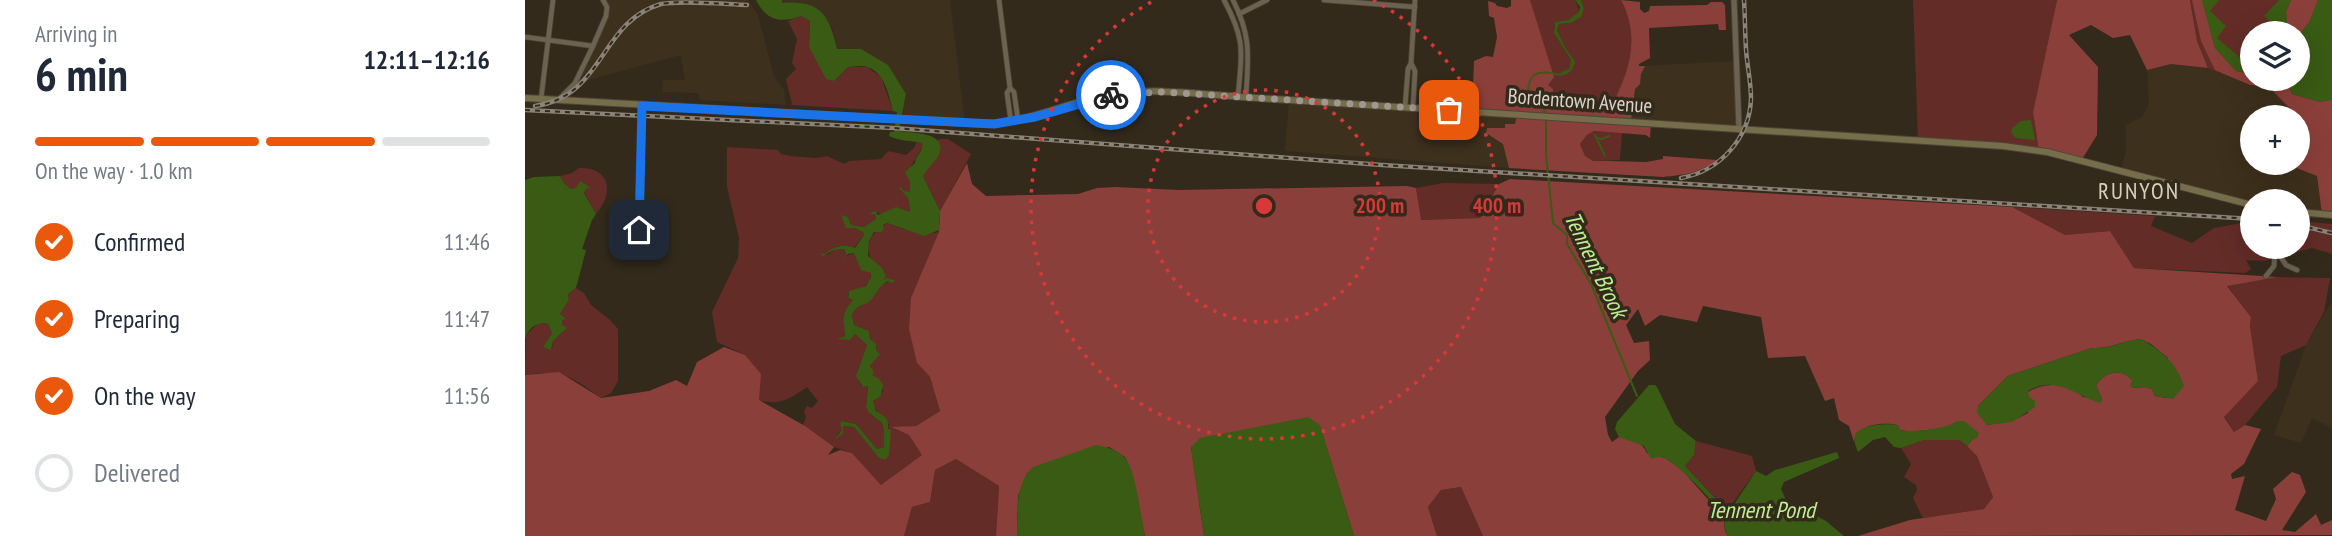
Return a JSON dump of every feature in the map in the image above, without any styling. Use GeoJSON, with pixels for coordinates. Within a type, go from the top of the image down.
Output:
{"type":"FeatureCollection","features":[{"type":"Feature","properties":{"kind":"main road","name":"Bordentown Avenue"},"geometry":{"type":"LineString","coordinates":[[525,98],[983,124],[1015,122],[1100,97],[1131,92],[1238,96],[2033,150],[2240,202]]}},
{"type":"Feature","properties":{"kind":"main road"},"geometry":{"type":"LineString","coordinates":[[2310,213],[2332,215]]}},
{"type":"Feature","properties":{"kind":"street"},"geometry":{"type":"LineString","coordinates":[[541,99],[553,0]]}},
{"type":"Feature","properties":{"kind":"street"},"geometry":{"type":"LineString","coordinates":[[558,100],[575,83],[593,46],[607,7],[603,0]]}},
{"type":"Feature","properties":{"kind":"street"},"geometry":{"type":"LineString","coordinates":[[999,0],[1010,88],[1007,93],[1015,122]]}},
{"type":"Feature","properties":{"kind":"street"},"geometry":{"type":"LineString","coordinates":[[1224,0],[1234,17],[1242,45],[1238,96]]}},
{"type":"Feature","properties":{"kind":"street"},"geometry":{"type":"LineString","coordinates":[[1233,0],[1248,39],[1247,97]]}},
{"type":"Feature","properties":{"kind":"street"},"geometry":{"type":"LineString","coordinates":[[1234,17],[1267,0]]}},
{"type":"Feature","properties":{"kind":"street"},"geometry":{"type":"LineString","coordinates":[[1324,0],[1415,3],[1411,63],[1415,71],[1409,107]]}},
{"type":"Feature","properties":{"kind":"street"},"geometry":{"type":"LineString","coordinates":[[1734,0],[1739,128]]}},
{"type":"Feature","properties":{"kind":"street"},"geometry":{"type":"LineString","coordinates":[[525,37],[593,46]]}},
{"type":"Feature","properties":{"kind":"street"},"geometry":{"type":"LineString","coordinates":[[639,230],[642,106]]}},
{"type":"Feature","properties":{"kind":"street"},"geometry":{"type":"LineString","coordinates":[[2266,276],[2274,266],[2274,259]]}},
{"type":"Feature","properties":{"kind":"street"},"geometry":{"type":"LineString","coordinates":[[2282,259],[2286,265],[2297,270]]}},
{"type":"Feature","properties":{"kind":"shaded area"},"geometry":{"type":"Polygon","coordinates":[[[606,0],[748,0],[758,15],[774,76],[784,90],[786,105],[700,100],[698,93],[662,92],[663,80],[685,80],[681,55],[588,80],[575,92],[562,91],[572,84],[603,18],[606,0]]]}},
{"type":"Feature","properties":{"kind":"shaded area"},"geometry":{"type":"Polygon","coordinates":[[[782,0],[950,0],[965,123],[902,120],[906,94],[861,49],[837,49],[832,27],[782,3],[782,0]]]}},
{"type":"Feature","properties":{"kind":"shaded area"},"geometry":{"type":"Polygon","coordinates":[[[1511,0],[1530,0],[1554,77],[1548,85],[1562,105],[1610,109],[1623,82],[1630,55],[1630,28],[1621,0],[1640,2],[1640,9],[1644,13],[1649,11],[1650,6],[1707,5],[1711,2],[1722,2],[1725,5],[1726,30],[1719,30],[1718,24],[1649,28],[1650,58],[1639,64],[1645,66],[1640,84],[1635,89],[1631,121],[1651,123],[1650,138],[1646,135],[1594,131],[1580,144],[1585,156],[1593,161],[1646,162],[1663,159],[1663,156],[1717,160],[1692,173],[1663,177],[1509,168],[1503,144],[1486,133],[1487,128],[1505,128],[1505,124],[1515,124],[1517,115],[1472,111],[1474,61],[1486,56],[1493,57],[1497,37],[1494,18],[1489,16],[1488,1],[1507,8],[1511,6],[1511,0]]]}},
{"type":"Feature","properties":{"kind":"shaded area"},"geometry":{"type":"Polygon","coordinates":[[[1530,0],[1575,0],[1580,12],[1568,20],[1555,22],[1554,33],[1571,60],[1569,69],[1564,72],[1568,73],[1575,61],[1557,30],[1559,24],[1571,23],[1584,8],[1581,0],[1621,0],[1630,28],[1630,55],[1623,82],[1611,109],[1563,105],[1553,95],[1547,84],[1530,0]]]}},
{"type":"Feature","properties":{"kind":"shaded area"},"geometry":{"type":"Polygon","coordinates":[[[1913,0],[2057,0],[2033,112],[2039,151],[1918,141],[1913,0]]]}},
{"type":"Feature","properties":{"kind":"shaded area"},"geometry":{"type":"Polygon","coordinates":[[[2057,0],[2190,0],[2197,41],[2208,68],[2171,64],[2147,70],[2130,35],[2113,38],[2091,25],[2069,35],[2098,67],[2097,135],[2081,161],[2039,151],[2033,112],[2057,0]]]}},
{"type":"Feature","properties":{"kind":"shaded area"},"geometry":{"type":"Polygon","coordinates":[[[2190,0],[2332,0],[2332,119],[2310,113],[2310,105],[2285,105],[2273,91],[2310,91],[2310,21],[2240,21],[2240,81],[2208,68],[2197,41],[2190,0]]]}},
{"type":"Feature","properties":{"kind":"shaded area"},"geometry":{"type":"Polygon","coordinates":[[[2192,0],[2202,0],[2215,48],[2236,71],[2240,72],[2240,81],[2215,70],[2201,41],[2192,0]]]}},
{"type":"Feature","properties":{"kind":"shaded area"},"geometry":{"type":"Polygon","coordinates":[[[2291,0],[2318,0],[2310,21],[2287,21],[2286,12],[2291,0]]]}},
{"type":"Feature","properties":{"kind":"shaded area"},"geometry":{"type":"Polygon","coordinates":[[[801,16],[810,21],[809,47],[834,81],[848,67],[867,67],[881,77],[893,111],[790,105],[792,104],[786,79],[796,69],[792,63],[797,39],[788,21],[801,16]]]}},
{"type":"Feature","properties":{"kind":"shaded area"},"geometry":{"type":"Polygon","coordinates":[[[1737,61],[1739,128],[1625,122],[1639,66],[1737,61]]]}},
{"type":"Feature","properties":{"kind":"shaded area"},"geometry":{"type":"Polygon","coordinates":[[[2171,64],[2214,69],[2240,81],[2240,91],[2273,91],[2287,105],[2240,105],[2240,175],[2310,173],[2317,176],[2322,214],[2310,213],[2310,189],[2240,189],[2240,202],[2121,171],[2126,151],[2126,125],[2142,117],[2149,105],[2147,70],[2171,64]]]}},
{"type":"Feature","properties":{"kind":"shaded area"},"geometry":{"type":"Polygon","coordinates":[[[2273,91],[2291,91],[2292,94],[2320,102],[2332,100],[2332,215],[2322,214],[2317,176],[2310,173],[2310,105],[2287,105],[2273,91]]]}},
{"type":"Feature","properties":{"kind":"shaded area"},"geometry":{"type":"Polygon","coordinates":[[[1289,100],[1518,114],[1515,124],[1505,129],[1486,128],[1486,133],[1503,144],[1509,168],[1285,151],[1289,100]]]}},
{"type":"Feature","properties":{"kind":"shaded area"},"geometry":{"type":"Polygon","coordinates":[[[1594,131],[1622,133],[1620,160],[1593,161],[1585,157],[1580,144],[1594,131]]]}},
{"type":"Feature","properties":{"kind":"shaded area"},"geometry":{"type":"Polygon","coordinates":[[[948,139],[971,154],[940,211],[923,176],[940,146],[937,140],[948,139]]]}},
{"type":"Feature","properties":{"kind":"shaded area"},"geometry":{"type":"Polygon","coordinates":[[[917,142],[923,146],[911,166],[910,193],[900,186],[908,198],[910,213],[899,208],[881,214],[875,212],[871,214],[875,214],[876,219],[864,227],[851,225],[849,219],[841,216],[851,227],[864,235],[854,248],[839,246],[825,254],[819,253],[827,255],[834,250],[844,249],[844,257],[854,253],[862,269],[871,272],[867,284],[848,293],[848,298],[853,300],[844,314],[845,336],[838,339],[847,339],[855,334],[867,345],[858,377],[863,387],[868,385],[866,407],[868,412],[882,423],[884,447],[877,449],[856,424],[844,421],[842,430],[837,435],[843,434],[843,426],[854,427],[884,460],[889,424],[874,405],[873,401],[881,396],[883,391],[872,375],[870,366],[877,355],[877,346],[870,339],[869,331],[854,325],[852,315],[873,298],[882,285],[895,281],[882,281],[870,256],[869,243],[872,236],[887,223],[903,229],[936,233],[939,230],[917,363],[930,377],[940,411],[916,426],[892,428],[909,435],[923,455],[881,485],[852,453],[834,447],[803,425],[807,406],[812,408],[818,401],[807,387],[784,400],[758,400],[745,355],[717,342],[712,312],[738,258],[739,238],[727,187],[727,147],[778,150],[781,154],[790,156],[827,156],[844,164],[849,161],[881,159],[888,151],[906,155],[917,142]]]}},
{"type":"Feature","properties":{"kind":"shaded area"},"geometry":{"type":"Polygon","coordinates":[[[967,163],[972,184],[986,196],[1078,194],[1097,188],[1115,187],[1179,190],[1407,186],[1416,188],[1421,220],[1480,218],[1499,184],[1510,179],[2012,207],[2065,235],[2110,231],[2134,268],[2278,277],[2227,286],[2251,317],[2258,381],[2224,417],[2234,432],[2245,425],[2261,429],[2244,464],[2231,474],[2232,479],[2245,476],[2235,510],[2266,521],[2276,499],[2273,489],[2292,472],[2300,475],[2306,492],[2282,530],[2295,532],[2316,514],[2321,525],[2332,520],[2332,535],[1858,536],[1910,520],[1984,509],[1993,497],[1977,456],[1967,446],[1972,440],[1953,425],[1912,431],[1900,430],[1897,425],[1884,424],[1860,431],[1854,442],[1849,426],[1839,420],[1834,398],[1825,401],[1805,356],[1768,358],[1761,317],[1703,306],[1697,322],[1660,315],[1645,326],[1638,309],[1626,325],[1634,343],[1649,341],[1650,360],[1638,371],[1605,417],[1612,442],[1619,437],[1636,442],[1647,453],[1665,458],[1681,469],[1723,516],[1728,536],[1483,536],[1461,487],[1441,490],[1428,507],[1437,536],[1354,536],[1320,426],[1191,447],[1204,536],[1145,536],[1131,470],[1125,457],[1109,447],[1027,473],[1018,496],[1017,536],[996,536],[999,486],[956,459],[935,470],[930,502],[912,507],[904,536],[525,536],[525,375],[559,372],[601,398],[649,391],[676,380],[687,386],[697,362],[724,347],[745,355],[761,374],[759,400],[805,426],[834,447],[828,455],[840,450],[852,453],[881,485],[922,455],[909,435],[891,427],[916,426],[940,411],[930,377],[917,363],[909,329],[911,298],[939,232],[940,211],[967,163]],[[2140,339],[2092,348],[2008,376],[1978,406],[1987,425],[2012,421],[2028,413],[2028,392],[2035,388],[2064,386],[2083,397],[2102,399],[2096,386],[2103,377],[2118,372],[2132,380],[2132,388],[2152,389],[2155,396],[2166,398],[2168,358],[2140,339]]]}},
{"type":"Feature","properties":{"kind":"shaded area"},"geometry":{"type":"Polygon","coordinates":[[[579,168],[598,172],[606,183],[605,198],[596,214],[584,192],[586,189],[571,189],[560,176],[579,168]]]}},
{"type":"Feature","properties":{"kind":"shaded area"},"geometry":{"type":"Polygon","coordinates":[[[1443,183],[1499,184],[1480,218],[1420,220],[1416,188],[1443,183]]]}},
{"type":"Feature","properties":{"kind":"shaded area"},"geometry":{"type":"Polygon","coordinates":[[[2012,207],[2155,216],[2151,226],[2192,243],[2214,228],[2240,223],[2240,259],[2271,259],[2246,260],[2251,269],[2245,273],[2134,268],[2110,231],[2065,235],[2012,207]]]}},
{"type":"Feature","properties":{"kind":"shaded area"},"geometry":{"type":"Polygon","coordinates":[[[2310,222],[2332,224],[2332,254],[2312,248],[2310,222]]]}},
{"type":"Feature","properties":{"kind":"shaded area"},"geometry":{"type":"Polygon","coordinates":[[[2278,277],[2330,278],[2324,312],[2306,345],[2281,356],[2277,387],[2245,425],[2234,432],[2224,416],[2258,381],[2251,317],[2227,285],[2278,277]]]}},
{"type":"Feature","properties":{"kind":"shaded area"},"geometry":{"type":"Polygon","coordinates":[[[576,288],[618,329],[618,381],[611,393],[601,398],[566,376],[548,373],[525,375],[526,335],[538,323],[548,324],[552,333],[547,340],[547,347],[552,349],[553,341],[562,333],[560,314],[569,300],[568,294],[576,288]]]}},
{"type":"Feature","properties":{"kind":"shaded area"},"geometry":{"type":"Polygon","coordinates":[[[2332,301],[2332,428],[2312,418],[2301,443],[2274,435],[2306,345],[2332,301]]]}},
{"type":"Feature","properties":{"kind":"shaded area"},"geometry":{"type":"Polygon","coordinates":[[[1924,440],[1961,440],[1977,456],[1993,497],[1984,509],[1923,518],[1913,498],[1916,485],[1904,477],[1911,464],[1901,448],[1924,440]]]}},
{"type":"Feature","properties":{"kind":"shaded area"},"geometry":{"type":"Polygon","coordinates":[[[1696,441],[1752,456],[1756,471],[1727,511],[1685,466],[1694,455],[1696,441]]]}},
{"type":"Feature","properties":{"kind":"shaded area"},"geometry":{"type":"Polygon","coordinates":[[[956,459],[999,486],[996,536],[904,536],[912,507],[930,502],[935,470],[956,459]]]}},
{"type":"Feature","properties":{"kind":"shaded area"},"geometry":{"type":"Polygon","coordinates":[[[1461,487],[1483,536],[1437,536],[1428,507],[1441,490],[1461,487]]]}},
{"type":"Feature","properties":{"kind":"water"},"geometry":{"type":"Polygon","coordinates":[[[756,0],[782,0],[782,3],[805,4],[821,12],[830,27],[837,49],[861,49],[888,65],[906,94],[899,131],[929,136],[939,143],[937,158],[923,176],[940,211],[939,230],[924,236],[887,223],[883,225],[881,232],[874,232],[869,241],[868,256],[882,268],[886,276],[883,280],[887,278],[896,281],[885,283],[871,300],[857,308],[852,315],[854,325],[869,331],[870,339],[876,344],[880,354],[870,366],[874,372],[872,375],[883,384],[881,396],[873,401],[876,411],[886,418],[888,429],[891,430],[889,455],[885,460],[879,458],[854,427],[843,426],[843,434],[835,439],[842,430],[840,423],[843,421],[856,424],[877,449],[884,447],[882,423],[868,412],[866,407],[868,386],[863,387],[856,376],[867,345],[855,334],[850,340],[837,339],[845,336],[844,313],[853,300],[848,298],[849,291],[866,286],[871,273],[861,270],[854,253],[843,259],[846,254],[844,249],[834,250],[823,256],[819,253],[825,254],[839,246],[855,248],[864,235],[854,228],[846,228],[841,215],[848,217],[851,225],[864,227],[876,219],[875,214],[869,214],[875,211],[878,215],[896,207],[910,212],[908,198],[899,188],[910,192],[910,182],[905,172],[915,163],[922,143],[889,136],[890,132],[894,132],[897,112],[893,111],[885,85],[878,74],[865,66],[848,67],[834,81],[826,79],[809,47],[810,21],[801,16],[787,20],[774,18],[764,12],[756,0]]]}},
{"type":"Feature","properties":{"kind":"water"},"geometry":{"type":"Polygon","coordinates":[[[1575,0],[1581,0],[1584,8],[1581,17],[1571,23],[1559,24],[1557,30],[1575,61],[1568,73],[1560,75],[1569,69],[1571,60],[1554,33],[1555,22],[1568,20],[1579,12],[1580,7],[1575,0]]]}},
{"type":"Feature","properties":{"kind":"water"},"geometry":{"type":"Polygon","coordinates":[[[2202,0],[2219,0],[2210,11],[2226,26],[2217,38],[2240,58],[2240,72],[2236,71],[2215,48],[2202,0]]]}},
{"type":"Feature","properties":{"kind":"water"},"geometry":{"type":"Polygon","coordinates":[[[2279,0],[2291,0],[2286,12],[2287,21],[2270,21],[2264,16],[2279,0]]]}},
{"type":"Feature","properties":{"kind":"water"},"geometry":{"type":"Polygon","coordinates":[[[2318,0],[2332,0],[2332,100],[2320,102],[2292,94],[2291,91],[2310,91],[2310,21],[2318,0]]]}},
{"type":"Feature","properties":{"kind":"water"},"geometry":{"type":"Polygon","coordinates":[[[2031,120],[2035,140],[2016,138],[2011,133],[2012,128],[2021,121],[2031,120]]]}},
{"type":"Feature","properties":{"kind":"water"},"geometry":{"type":"Polygon","coordinates":[[[560,176],[571,189],[576,188],[580,181],[591,188],[584,193],[596,214],[582,249],[586,250],[576,288],[568,294],[569,300],[560,314],[566,319],[562,320],[562,325],[567,328],[553,341],[551,350],[543,347],[552,333],[548,324],[534,326],[525,339],[525,180],[560,176]]]}},
{"type":"Feature","properties":{"kind":"water"},"geometry":{"type":"Polygon","coordinates":[[[2140,339],[2161,352],[2177,371],[2184,386],[2173,399],[2155,396],[2152,389],[2145,387],[2132,388],[2132,380],[2118,372],[2103,377],[2096,386],[2101,403],[2066,388],[2048,385],[2028,391],[2029,397],[2035,401],[2035,407],[2012,422],[1987,425],[1977,413],[1978,406],[2008,376],[2092,348],[2140,339]]]}},
{"type":"Feature","properties":{"kind":"water","name":"Tennent Pond"},"geometry":{"type":"Polygon","coordinates":[[[1649,385],[1657,387],[1675,424],[1696,441],[1694,455],[1685,466],[1727,511],[1756,471],[1766,476],[1775,470],[1837,452],[1839,458],[1784,482],[1781,489],[1786,500],[1826,521],[1844,536],[1728,536],[1718,509],[1685,473],[1662,457],[1651,459],[1644,446],[1619,437],[1615,429],[1617,422],[1649,385]]]}},
{"type":"Feature","properties":{"kind":"water"},"geometry":{"type":"Polygon","coordinates":[[[1308,417],[1320,425],[1354,536],[1204,536],[1191,447],[1200,438],[1308,417]]]}},
{"type":"Feature","properties":{"kind":"water"},"geometry":{"type":"Polygon","coordinates":[[[1964,421],[1979,433],[1967,446],[1960,440],[1924,440],[1901,448],[1894,447],[1885,437],[1873,440],[1858,452],[1854,439],[1858,431],[1868,426],[1893,424],[1898,425],[1900,430],[1921,431],[1964,421]]]}},
{"type":"Feature","properties":{"kind":"water"},"geometry":{"type":"Polygon","coordinates":[[[1096,445],[1116,451],[1130,466],[1145,536],[1017,536],[1020,490],[1033,467],[1096,445]]]}},
{"type":"Feature","properties":{"kind":"waterway","name":"Tennent Brook"},"geometry":{"type":"LineString","coordinates":[[1545,114],[1543,107],[1528,98],[1529,83],[1535,74],[1546,72],[1561,75]]}},
{"type":"Feature","properties":{"kind":"waterway","name":"Tennent Brook"},"geometry":{"type":"LineString","coordinates":[[1546,120],[1546,154],[1553,223],[1567,235],[1567,244],[1591,284],[1637,396]]}},
{"type":"Feature","properties":{"kind":"waterway"},"geometry":{"type":"LineString","coordinates":[[1595,135],[1605,156]]}},
{"type":"Feature","properties":{"kind":"waterway"},"geometry":{"type":"LineString","coordinates":[[1597,138],[1609,136]]}},
{"type":"Feature","properties":{"kind":"railway"},"geometry":{"type":"LineString","coordinates":[[1681,178],[1695,174],[1720,160],[1739,139],[1745,126],[1751,98],[1744,0]]}},
{"type":"Feature","properties":{"kind":"railway"},"geometry":{"type":"LineString","coordinates":[[535,106],[558,99],[575,88],[589,74],[625,26],[641,13],[670,3],[747,5]]}},
{"type":"Feature","properties":{"kind":"railway"},"geometry":{"type":"LineString","coordinates":[[525,110],[894,128],[1382,165],[2240,218]]}},
{"type":"Feature","properties":{"kind":"railway"},"geometry":{"type":"LineString","coordinates":[[2310,228],[2332,233]]}},
{"type":"Feature","properties":{"kind":"way so far"},"geometry":{"type":"LineString","coordinates":[[1111,95],[1144,91],[1449,110]]}},
{"type":"Feature","properties":{"kind":"district","name":"RUNYON"},"geometry":{"type":"Point","coordinates":[2139,191]}},
{"type":"Feature","properties":{"kind":"route"},"geometry":{"type":"LineString","coordinates":[[639,230],[642,106],[994,124],[1035,117],[1111,95]]}}]}
